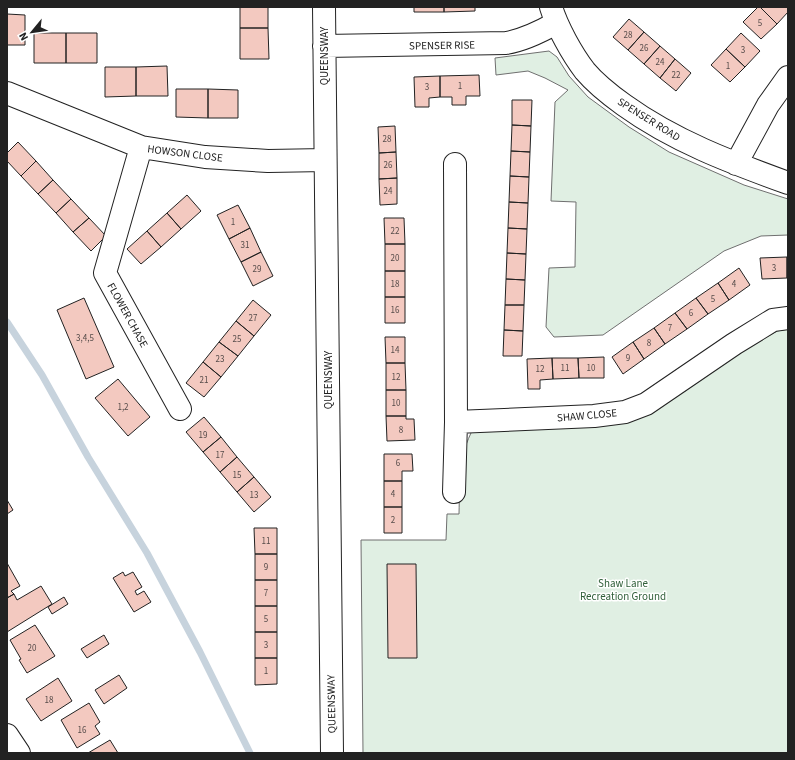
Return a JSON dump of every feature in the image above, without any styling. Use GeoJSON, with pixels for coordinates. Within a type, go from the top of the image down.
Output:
{"type":"FeatureCollection","features":[{"type":"Feature","properties":{"kind":"street","name":"QUEENSWAY"},"geometry":{"type":"LineString","coordinates":[[324,7],[332,753]]}},
{"type":"Feature","properties":{"kind":"street","name":"SPENSER RISE"},"geometry":{"type":"LineString","coordinates":[[324,46],[506,43],[520,41],[538,33],[553,15]]}},
{"type":"Feature","properties":{"kind":"street","name":"SPENSER ROAD"},"geometry":{"type":"LineString","coordinates":[[553,15],[586,71],[607,93],[662,130],[697,148],[788,183]]}},
{"type":"Feature","properties":{"kind":"street"},"geometry":{"type":"LineString","coordinates":[[736,164],[768,104],[788,77]]}},
{"type":"Feature","properties":{"kind":"street","name":"HOWSON CLOSE"},"geometry":{"type":"LineString","coordinates":[[7,93],[141,148],[204,157],[268,161],[325,160]]}},
{"type":"Feature","properties":{"kind":"street","name":"FLOWER CHASE"},"geometry":{"type":"LineString","coordinates":[[141,148],[105,273],[180,409]]}},
{"type":"Feature","properties":{"kind":"street"},"geometry":{"type":"LineString","coordinates":[[454,492],[456,422],[455,164]]}},
{"type":"Feature","properties":{"kind":"street","name":"SHAW CLOSE"},"geometry":{"type":"LineString","coordinates":[[456,422],[594,416],[624,412],[646,404],[734,344],[774,320],[788,318]]}},
{"type":"Feature","properties":{"kind":"street"},"geometry":{"type":"LineString","coordinates":[[7,735],[19,753]]}},
{"type":"Feature","properties":{"kind":"green space"},"geometry":{"type":"Polygon","coordinates":[[[549,51],[557,57],[569,76],[588,97],[629,127],[669,152],[744,185],[788,199],[788,235],[761,236],[724,251],[603,335],[554,337],[546,327],[549,268],[575,267],[576,202],[551,201],[555,102],[568,90],[528,71],[496,75],[495,58],[549,51]]]}},
{"type":"Feature","properties":{"kind":"green space","name":"Shaw Lane Recreation Ground"},"geometry":{"type":"Polygon","coordinates":[[[788,329],[788,753],[363,753],[361,540],[446,540],[447,514],[459,514],[460,470],[465,449],[474,427],[649,411],[685,391],[739,353],[777,331],[788,329]]]}},
{"type":"Feature","properties":{"kind":"building"},"geometry":{"type":"Polygon","coordinates":[[[240,7],[268,7],[268,28],[240,28],[240,7]]]}},
{"type":"Feature","properties":{"kind":"building"},"geometry":{"type":"Polygon","coordinates":[[[414,7],[444,7],[444,12],[414,12],[414,7]]]}},
{"type":"Feature","properties":{"kind":"building"},"geometry":{"type":"Polygon","coordinates":[[[444,7],[475,7],[475,11],[444,12],[444,7]]]}},
{"type":"Feature","properties":{"kind":"building"},"geometry":{"type":"Polygon","coordinates":[[[758,7],[760,7],[777,24],[761,39],[743,22],[758,7]]]}},
{"type":"Feature","properties":{"kind":"building"},"geometry":{"type":"Polygon","coordinates":[[[760,7],[788,7],[788,12],[777,24],[760,7]]]}},
{"type":"Feature","properties":{"kind":"building"},"geometry":{"type":"Polygon","coordinates":[[[7,14],[25,15],[25,45],[7,45],[7,14]]]}},
{"type":"Feature","properties":{"kind":"building"},"geometry":{"type":"Polygon","coordinates":[[[629,19],[644,32],[628,50],[613,37],[629,19]]]}},
{"type":"Feature","properties":{"kind":"building"},"geometry":{"type":"Polygon","coordinates":[[[240,28],[268,28],[269,59],[240,59],[240,28]]]}},
{"type":"Feature","properties":{"kind":"building"},"geometry":{"type":"Polygon","coordinates":[[[644,32],[660,46],[644,64],[628,50],[644,32]]]}},
{"type":"Feature","properties":{"kind":"building"},"geometry":{"type":"Polygon","coordinates":[[[34,33],[66,33],[66,63],[34,63],[34,33]]]}},
{"type":"Feature","properties":{"kind":"building"},"geometry":{"type":"Polygon","coordinates":[[[66,33],[97,33],[97,63],[66,63],[66,33]]]}},
{"type":"Feature","properties":{"kind":"building"},"geometry":{"type":"Polygon","coordinates":[[[741,33],[760,51],[745,67],[726,49],[741,33]]]}},
{"type":"Feature","properties":{"kind":"building"},"geometry":{"type":"Polygon","coordinates":[[[660,46],[675,59],[660,78],[644,64],[660,46]]]}},
{"type":"Feature","properties":{"kind":"building"},"geometry":{"type":"Polygon","coordinates":[[[726,49],[745,67],[730,82],[711,65],[726,49]]]}},
{"type":"Feature","properties":{"kind":"building"},"geometry":{"type":"Polygon","coordinates":[[[675,59],[691,73],[676,91],[660,78],[675,59]]]}},
{"type":"Feature","properties":{"kind":"building"},"geometry":{"type":"Polygon","coordinates":[[[167,66],[168,96],[136,96],[136,67],[167,66]]]}},
{"type":"Feature","properties":{"kind":"building"},"geometry":{"type":"Polygon","coordinates":[[[105,67],[136,67],[136,96],[105,97],[105,67]]]}},
{"type":"Feature","properties":{"kind":"building"},"geometry":{"type":"Polygon","coordinates":[[[479,75],[480,96],[466,96],[466,105],[452,105],[452,97],[440,97],[440,76],[479,75]]]}},
{"type":"Feature","properties":{"kind":"building"},"geometry":{"type":"Polygon","coordinates":[[[440,76],[440,97],[429,98],[429,107],[415,107],[414,77],[440,76]]]}},
{"type":"Feature","properties":{"kind":"building"},"geometry":{"type":"Polygon","coordinates":[[[176,89],[208,89],[208,118],[176,117],[176,89]]]}},
{"type":"Feature","properties":{"kind":"building"},"geometry":{"type":"Polygon","coordinates":[[[208,89],[238,90],[238,118],[208,118],[208,89]]]}},
{"type":"Feature","properties":{"kind":"building"},"geometry":{"type":"Polygon","coordinates":[[[512,100],[532,100],[531,126],[512,125],[512,100]]]}},
{"type":"Feature","properties":{"kind":"building"},"geometry":{"type":"Polygon","coordinates":[[[512,125],[531,126],[530,152],[511,151],[512,125]]]}},
{"type":"Feature","properties":{"kind":"building"},"geometry":{"type":"Polygon","coordinates":[[[395,126],[396,152],[379,153],[378,127],[395,126]]]}},
{"type":"Feature","properties":{"kind":"building"},"geometry":{"type":"Polygon","coordinates":[[[18,142],[36,161],[21,176],[7,161],[7,153],[18,142]]]}},
{"type":"Feature","properties":{"kind":"building"},"geometry":{"type":"Polygon","coordinates":[[[511,151],[530,152],[529,177],[510,176],[511,151]]]}},
{"type":"Feature","properties":{"kind":"building"},"geometry":{"type":"Polygon","coordinates":[[[396,152],[397,178],[379,179],[379,153],[396,152]]]}},
{"type":"Feature","properties":{"kind":"building"},"geometry":{"type":"Polygon","coordinates":[[[36,161],[53,180],[38,194],[21,176],[36,161]]]}},
{"type":"Feature","properties":{"kind":"building"},"geometry":{"type":"Polygon","coordinates":[[[510,176],[529,177],[528,203],[509,202],[510,176]]]}},
{"type":"Feature","properties":{"kind":"building"},"geometry":{"type":"Polygon","coordinates":[[[397,178],[397,204],[380,205],[379,179],[397,178]]]}},
{"type":"Feature","properties":{"kind":"building"},"geometry":{"type":"Polygon","coordinates":[[[53,180],[71,199],[56,213],[38,194],[53,180]]]}},
{"type":"Feature","properties":{"kind":"building"},"geometry":{"type":"Polygon","coordinates":[[[187,195],[201,211],[181,229],[167,213],[187,195]]]}},
{"type":"Feature","properties":{"kind":"building"},"geometry":{"type":"Polygon","coordinates":[[[71,199],[89,218],[73,232],[56,213],[71,199]]]}},
{"type":"Feature","properties":{"kind":"building"},"geometry":{"type":"Polygon","coordinates":[[[509,202],[528,203],[527,229],[508,228],[509,202]]]}},
{"type":"Feature","properties":{"kind":"building"},"geometry":{"type":"Polygon","coordinates":[[[238,205],[250,228],[229,239],[217,215],[238,205]]]}},
{"type":"Feature","properties":{"kind":"building"},"geometry":{"type":"Polygon","coordinates":[[[167,213],[181,229],[161,247],[147,231],[167,213]]]}},
{"type":"Feature","properties":{"kind":"building"},"geometry":{"type":"Polygon","coordinates":[[[89,218],[106,236],[91,251],[73,232],[89,218]]]}},
{"type":"Feature","properties":{"kind":"building"},"geometry":{"type":"Polygon","coordinates":[[[384,218],[404,218],[405,244],[385,244],[384,218]]]}},
{"type":"Feature","properties":{"kind":"building"},"geometry":{"type":"Polygon","coordinates":[[[250,228],[261,252],[241,262],[229,239],[250,228]]]}},
{"type":"Feature","properties":{"kind":"building"},"geometry":{"type":"Polygon","coordinates":[[[508,228],[527,229],[526,254],[507,253],[508,228]]]}},
{"type":"Feature","properties":{"kind":"building"},"geometry":{"type":"Polygon","coordinates":[[[147,231],[161,247],[141,264],[127,249],[147,231]]]}},
{"type":"Feature","properties":{"kind":"building"},"geometry":{"type":"Polygon","coordinates":[[[385,244],[405,244],[405,271],[385,271],[385,244]]]}},
{"type":"Feature","properties":{"kind":"building"},"geometry":{"type":"Polygon","coordinates":[[[261,252],[273,276],[253,286],[241,262],[261,252]]]}},
{"type":"Feature","properties":{"kind":"building"},"geometry":{"type":"Polygon","coordinates":[[[507,253],[526,254],[525,280],[506,279],[507,253]]]}},
{"type":"Feature","properties":{"kind":"building"},"geometry":{"type":"Polygon","coordinates":[[[787,257],[787,278],[762,279],[760,258],[787,257]]]}},
{"type":"Feature","properties":{"kind":"building"},"geometry":{"type":"Polygon","coordinates":[[[788,257],[788,278],[787,278],[788,257]]]}},
{"type":"Feature","properties":{"kind":"building"},"geometry":{"type":"Polygon","coordinates":[[[739,268],[750,285],[729,300],[718,283],[739,268]]]}},
{"type":"Feature","properties":{"kind":"building"},"geometry":{"type":"Polygon","coordinates":[[[385,271],[405,271],[405,297],[385,297],[385,271]]]}},
{"type":"Feature","properties":{"kind":"building"},"geometry":{"type":"Polygon","coordinates":[[[506,279],[525,280],[524,305],[505,305],[506,279]]]}},
{"type":"Feature","properties":{"kind":"building"},"geometry":{"type":"Polygon","coordinates":[[[718,283],[729,300],[708,314],[696,298],[718,283]]]}},
{"type":"Feature","properties":{"kind":"building"},"geometry":{"type":"Polygon","coordinates":[[[385,297],[405,297],[405,323],[385,323],[385,297]]]}},
{"type":"Feature","properties":{"kind":"building"},"geometry":{"type":"Polygon","coordinates":[[[84,298],[114,367],[86,379],[57,310],[84,298]]]}},
{"type":"Feature","properties":{"kind":"building"},"geometry":{"type":"Polygon","coordinates":[[[696,298],[708,314],[687,329],[675,313],[696,298]]]}},
{"type":"Feature","properties":{"kind":"building"},"geometry":{"type":"Polygon","coordinates":[[[253,300],[271,315],[254,336],[236,321],[253,300]]]}},
{"type":"Feature","properties":{"kind":"building"},"geometry":{"type":"Polygon","coordinates":[[[505,305],[524,305],[523,331],[504,330],[505,305]]]}},
{"type":"Feature","properties":{"kind":"building"},"geometry":{"type":"Polygon","coordinates":[[[675,313],[687,329],[665,344],[654,328],[675,313]]]}},
{"type":"Feature","properties":{"kind":"building"},"geometry":{"type":"Polygon","coordinates":[[[236,321],[254,336],[238,356],[219,342],[236,321]]]}},
{"type":"Feature","properties":{"kind":"building"},"geometry":{"type":"Polygon","coordinates":[[[654,328],[665,344],[644,359],[633,342],[654,328]]]}},
{"type":"Feature","properties":{"kind":"building"},"geometry":{"type":"Polygon","coordinates":[[[504,330],[523,331],[522,356],[503,356],[504,330]]]}},
{"type":"Feature","properties":{"kind":"building"},"geometry":{"type":"Polygon","coordinates":[[[385,337],[405,337],[405,363],[386,363],[385,337]]]}},
{"type":"Feature","properties":{"kind":"building"},"geometry":{"type":"Polygon","coordinates":[[[219,342],[238,356],[221,377],[203,362],[219,342]]]}},
{"type":"Feature","properties":{"kind":"building"},"geometry":{"type":"Polygon","coordinates":[[[633,342],[644,359],[623,374],[612,357],[633,342]]]}},
{"type":"Feature","properties":{"kind":"building"},"geometry":{"type":"Polygon","coordinates":[[[604,357],[604,378],[579,378],[578,358],[604,357]]]}},
{"type":"Feature","properties":{"kind":"building"},"geometry":{"type":"Polygon","coordinates":[[[552,358],[578,358],[579,378],[553,379],[552,358]]]}},
{"type":"Feature","properties":{"kind":"building"},"geometry":{"type":"Polygon","coordinates":[[[552,358],[553,379],[540,380],[540,389],[528,389],[527,359],[552,358]]]}},
{"type":"Feature","properties":{"kind":"building"},"geometry":{"type":"Polygon","coordinates":[[[203,362],[221,377],[204,397],[186,383],[203,362]]]}},
{"type":"Feature","properties":{"kind":"building"},"geometry":{"type":"Polygon","coordinates":[[[386,363],[405,363],[406,390],[386,390],[386,363]]]}},
{"type":"Feature","properties":{"kind":"building"},"geometry":{"type":"Polygon","coordinates":[[[118,379],[150,417],[128,436],[95,398],[118,379]]]}},
{"type":"Feature","properties":{"kind":"building"},"geometry":{"type":"Polygon","coordinates":[[[386,390],[406,390],[406,416],[386,416],[386,390]]]}},
{"type":"Feature","properties":{"kind":"building"},"geometry":{"type":"Polygon","coordinates":[[[386,416],[406,416],[406,419],[414,419],[415,440],[387,441],[386,416]]]}},
{"type":"Feature","properties":{"kind":"building"},"geometry":{"type":"Polygon","coordinates":[[[204,417],[221,437],[203,452],[186,432],[204,417]]]}},
{"type":"Feature","properties":{"kind":"building"},"geometry":{"type":"Polygon","coordinates":[[[221,437],[237,457],[220,472],[203,452],[221,437]]]}},
{"type":"Feature","properties":{"kind":"building"},"geometry":{"type":"Polygon","coordinates":[[[384,454],[412,454],[413,471],[402,471],[402,481],[384,481],[384,454]]]}},
{"type":"Feature","properties":{"kind":"building"},"geometry":{"type":"Polygon","coordinates":[[[237,457],[254,477],[237,492],[220,472],[237,457]]]}},
{"type":"Feature","properties":{"kind":"building"},"geometry":{"type":"Polygon","coordinates":[[[254,477],[271,497],[254,512],[237,492],[254,477]]]}},
{"type":"Feature","properties":{"kind":"building"},"geometry":{"type":"Polygon","coordinates":[[[384,481],[402,481],[402,507],[384,507],[384,481]]]}},
{"type":"Feature","properties":{"kind":"building"},"geometry":{"type":"Polygon","coordinates":[[[7,500],[13,510],[7,514],[7,500]]]}},
{"type":"Feature","properties":{"kind":"building"},"geometry":{"type":"Polygon","coordinates":[[[384,507],[402,507],[402,533],[384,533],[384,507]]]}},
{"type":"Feature","properties":{"kind":"building"},"geometry":{"type":"Polygon","coordinates":[[[254,528],[277,528],[277,554],[255,554],[254,528]]]}},
{"type":"Feature","properties":{"kind":"building"},"geometry":{"type":"Polygon","coordinates":[[[255,554],[277,554],[277,580],[255,580],[255,554]]]}},
{"type":"Feature","properties":{"kind":"building"},"geometry":{"type":"Polygon","coordinates":[[[7,563],[20,586],[11,591],[14,594],[7,598],[7,563]]]}},
{"type":"Feature","properties":{"kind":"building"},"geometry":{"type":"Polygon","coordinates":[[[387,564],[416,564],[417,658],[388,658],[387,564]]]}},
{"type":"Feature","properties":{"kind":"building"},"geometry":{"type":"Polygon","coordinates":[[[123,572],[125,576],[133,572],[142,587],[135,591],[137,595],[144,591],[151,602],[134,612],[113,578],[123,572]]]}},
{"type":"Feature","properties":{"kind":"building"},"geometry":{"type":"Polygon","coordinates":[[[255,580],[277,580],[277,606],[255,606],[255,580]]]}},
{"type":"Feature","properties":{"kind":"building"},"geometry":{"type":"Polygon","coordinates":[[[41,586],[52,604],[7,632],[7,598],[14,594],[17,600],[41,586]]]}},
{"type":"Feature","properties":{"kind":"building"},"geometry":{"type":"Polygon","coordinates":[[[64,597],[68,604],[52,614],[48,607],[64,597]]]}},
{"type":"Feature","properties":{"kind":"building"},"geometry":{"type":"Polygon","coordinates":[[[255,606],[277,606],[277,632],[255,632],[255,606]]]}},
{"type":"Feature","properties":{"kind":"building"},"geometry":{"type":"Polygon","coordinates":[[[35,625],[55,656],[27,673],[10,640],[35,625]]]}},
{"type":"Feature","properties":{"kind":"building"},"geometry":{"type":"Polygon","coordinates":[[[255,632],[277,632],[277,658],[255,658],[255,632]]]}},
{"type":"Feature","properties":{"kind":"building"},"geometry":{"type":"Polygon","coordinates":[[[104,635],[109,644],[87,658],[81,649],[104,635]]]}},
{"type":"Feature","properties":{"kind":"building"},"geometry":{"type":"Polygon","coordinates":[[[255,658],[277,658],[277,684],[255,685],[255,658]]]}},
{"type":"Feature","properties":{"kind":"building"},"geometry":{"type":"Polygon","coordinates":[[[119,675],[127,688],[104,704],[95,690],[119,675]]]}},
{"type":"Feature","properties":{"kind":"building"},"geometry":{"type":"Polygon","coordinates":[[[58,678],[72,701],[41,721],[26,699],[58,678]]]}},
{"type":"Feature","properties":{"kind":"building"},"geometry":{"type":"Polygon","coordinates":[[[89,703],[100,722],[95,726],[100,734],[77,748],[61,720],[89,703]]]}},
{"type":"Feature","properties":{"kind":"building"},"geometry":{"type":"Polygon","coordinates":[[[110,740],[118,753],[88,753],[110,740]]]}},
{"type":"Feature","properties":{"kind":"waterway"},"geometry":{"type":"LineString","coordinates":[[7,322],[42,375],[88,457],[147,553],[200,652],[250,753]]}}]}
